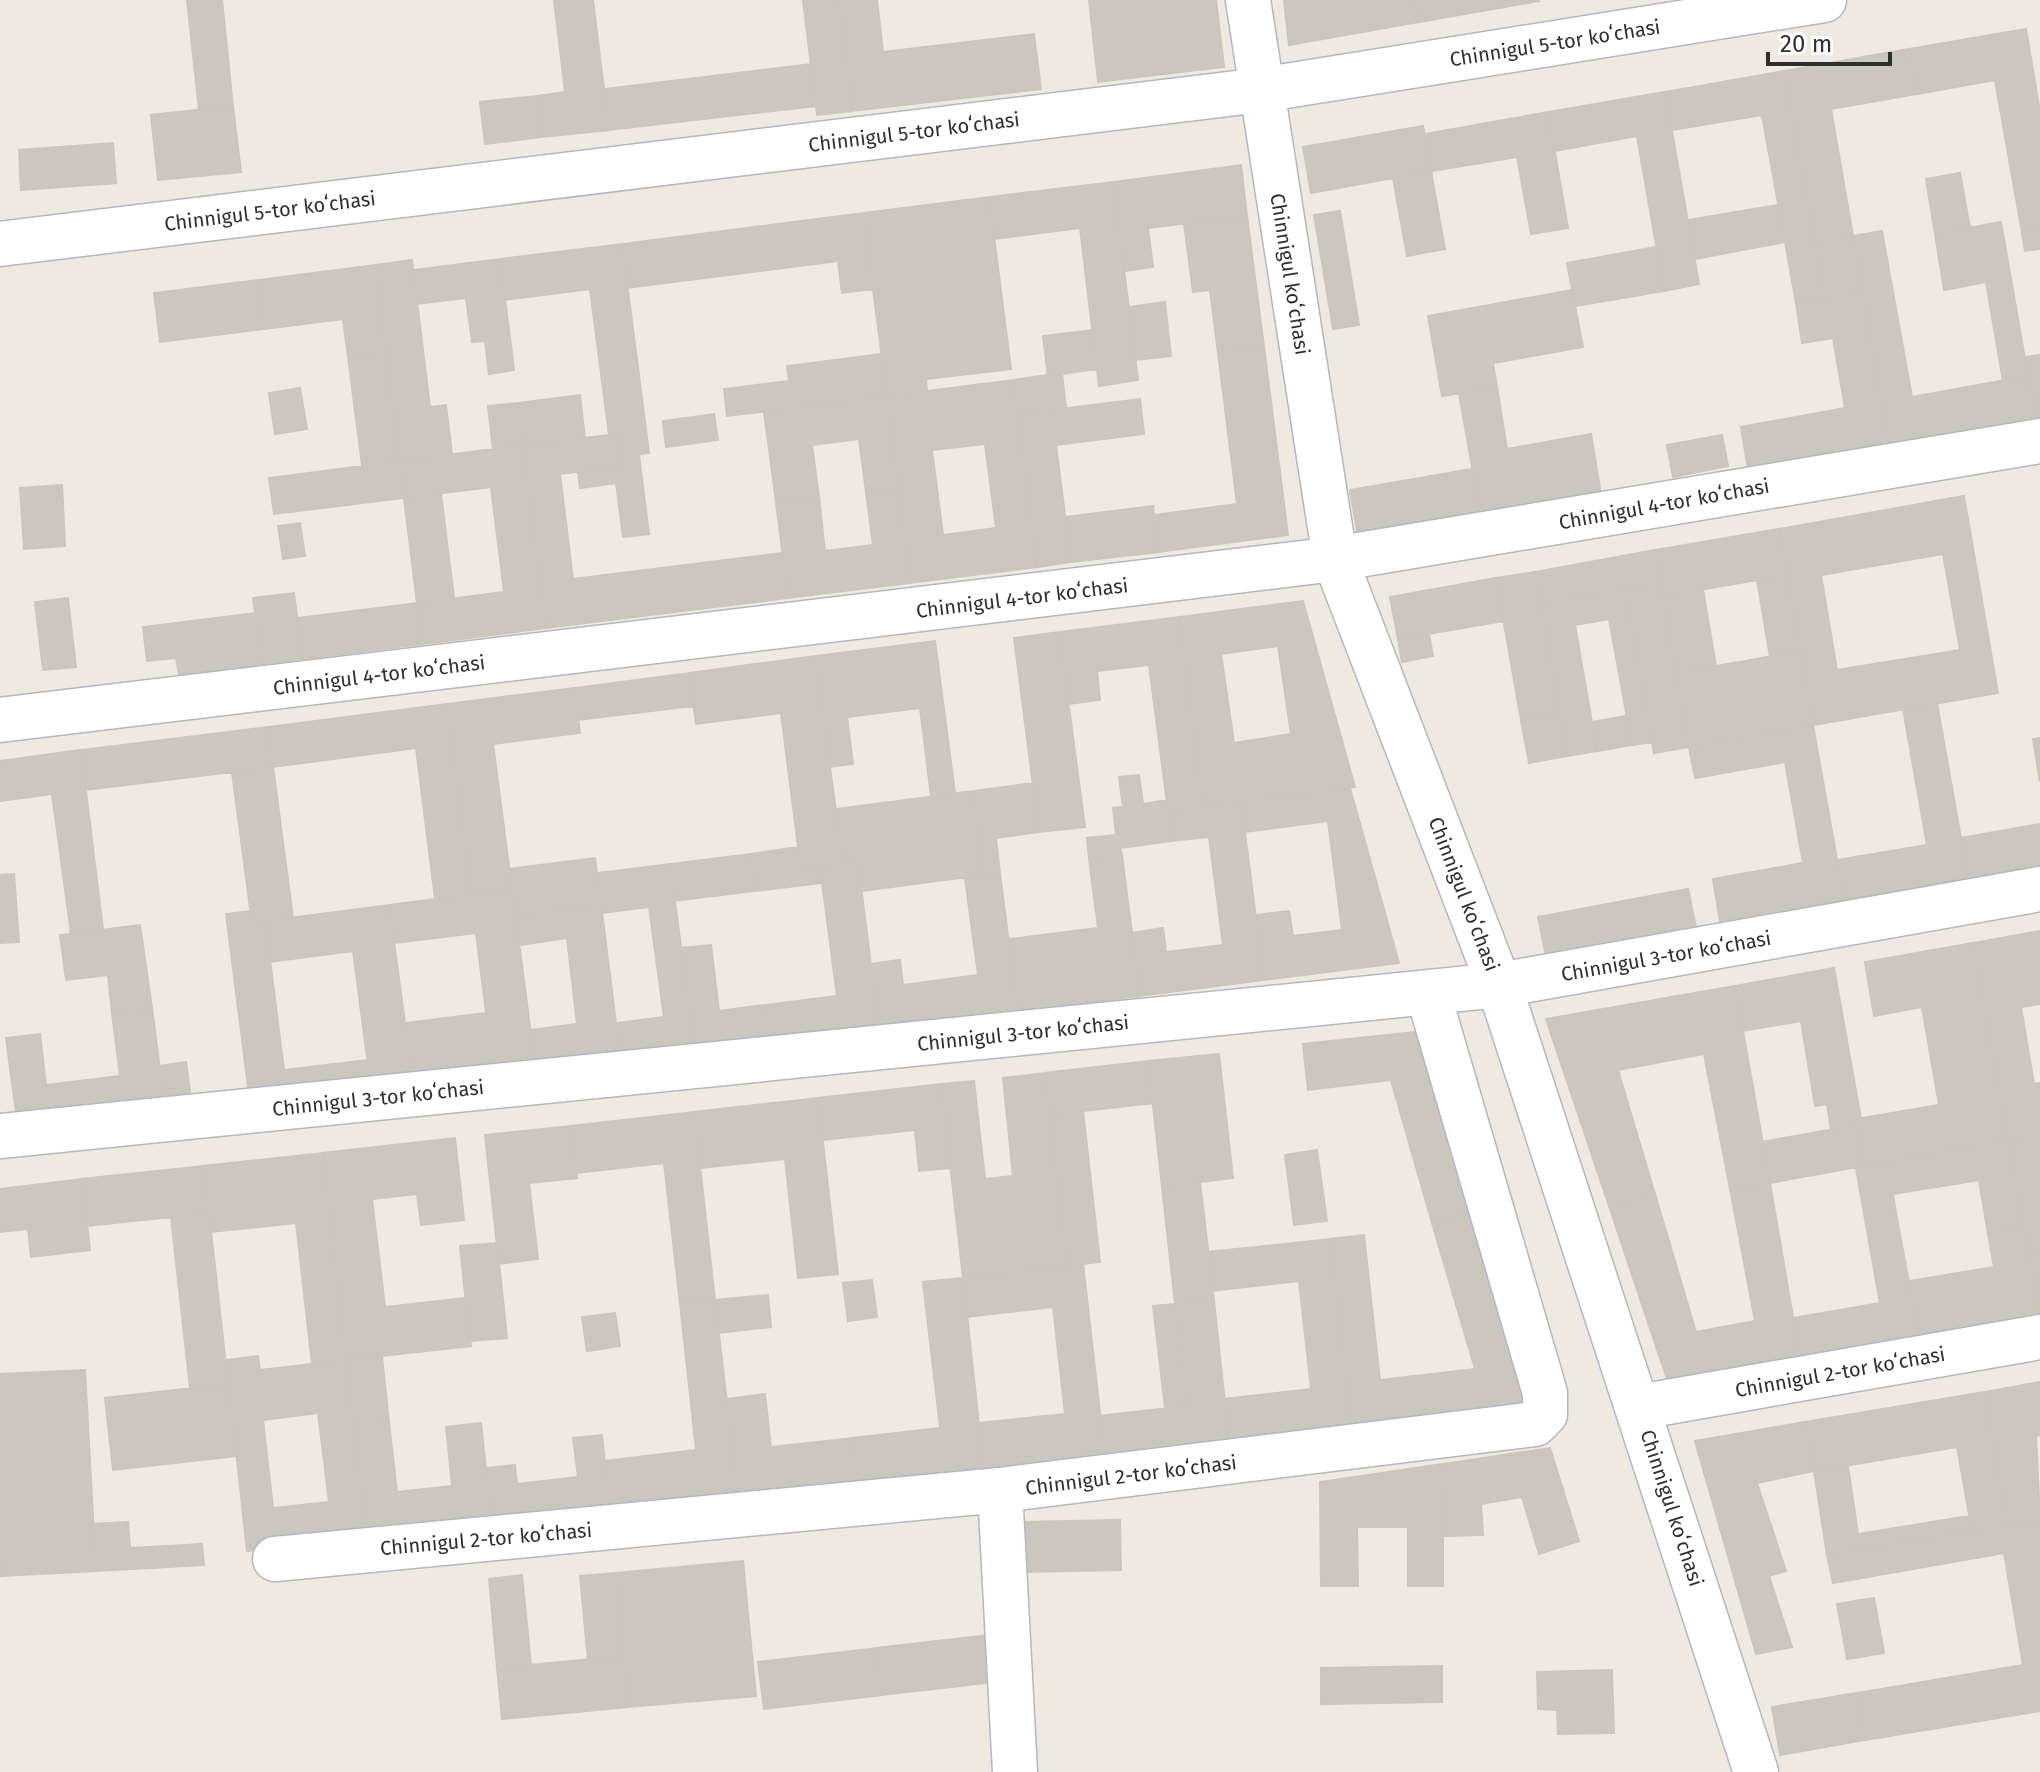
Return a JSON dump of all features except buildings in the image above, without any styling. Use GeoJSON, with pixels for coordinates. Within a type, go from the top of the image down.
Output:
{"type":"FeatureCollection","features":[{"type":"Feature","properties":{"kind":"street","name":"Chinnigul koʻchasi"},"geometry":{"type":"LineString","coordinates":[[1248,0],[1335,559],[1499,985],[1756,1772]]}},
{"type":"Feature","properties":{"kind":"street","name":"Chinnigul 5-tor koʻchasi"},"geometry":{"type":"LineString","coordinates":[[0,244],[1261,90],[1824,0]]}},
{"type":"Feature","properties":{"kind":"street","name":"Chinnigul 4-tor koʻchasi"},"geometry":{"type":"LineString","coordinates":[[0,720],[1335,559],[2040,441]]}},
{"type":"Feature","properties":{"kind":"street","name":"Chinnigul 3-tor koʻchasi"},"geometry":{"type":"LineString","coordinates":[[0,1136],[1499,985],[2040,889]]}},
{"type":"Feature","properties":{"kind":"street","name":"Chinnigul 2-tor koʻchasi"},"geometry":{"type":"LineString","coordinates":[[275,1559],[1000,1490],[1510,1430],[1542,1419],[1545,1393],[1428,993]]}},
{"type":"Feature","properties":{"kind":"street","name":"Chinnigul 2-tor koʻchasi"},"geometry":{"type":"LineString","coordinates":[[1639,1407],[2040,1337]]}},
{"type":"Feature","properties":{"kind":"street"},"geometry":{"type":"LineString","coordinates":[[1000,1490],[1015,1772]]}}]}
